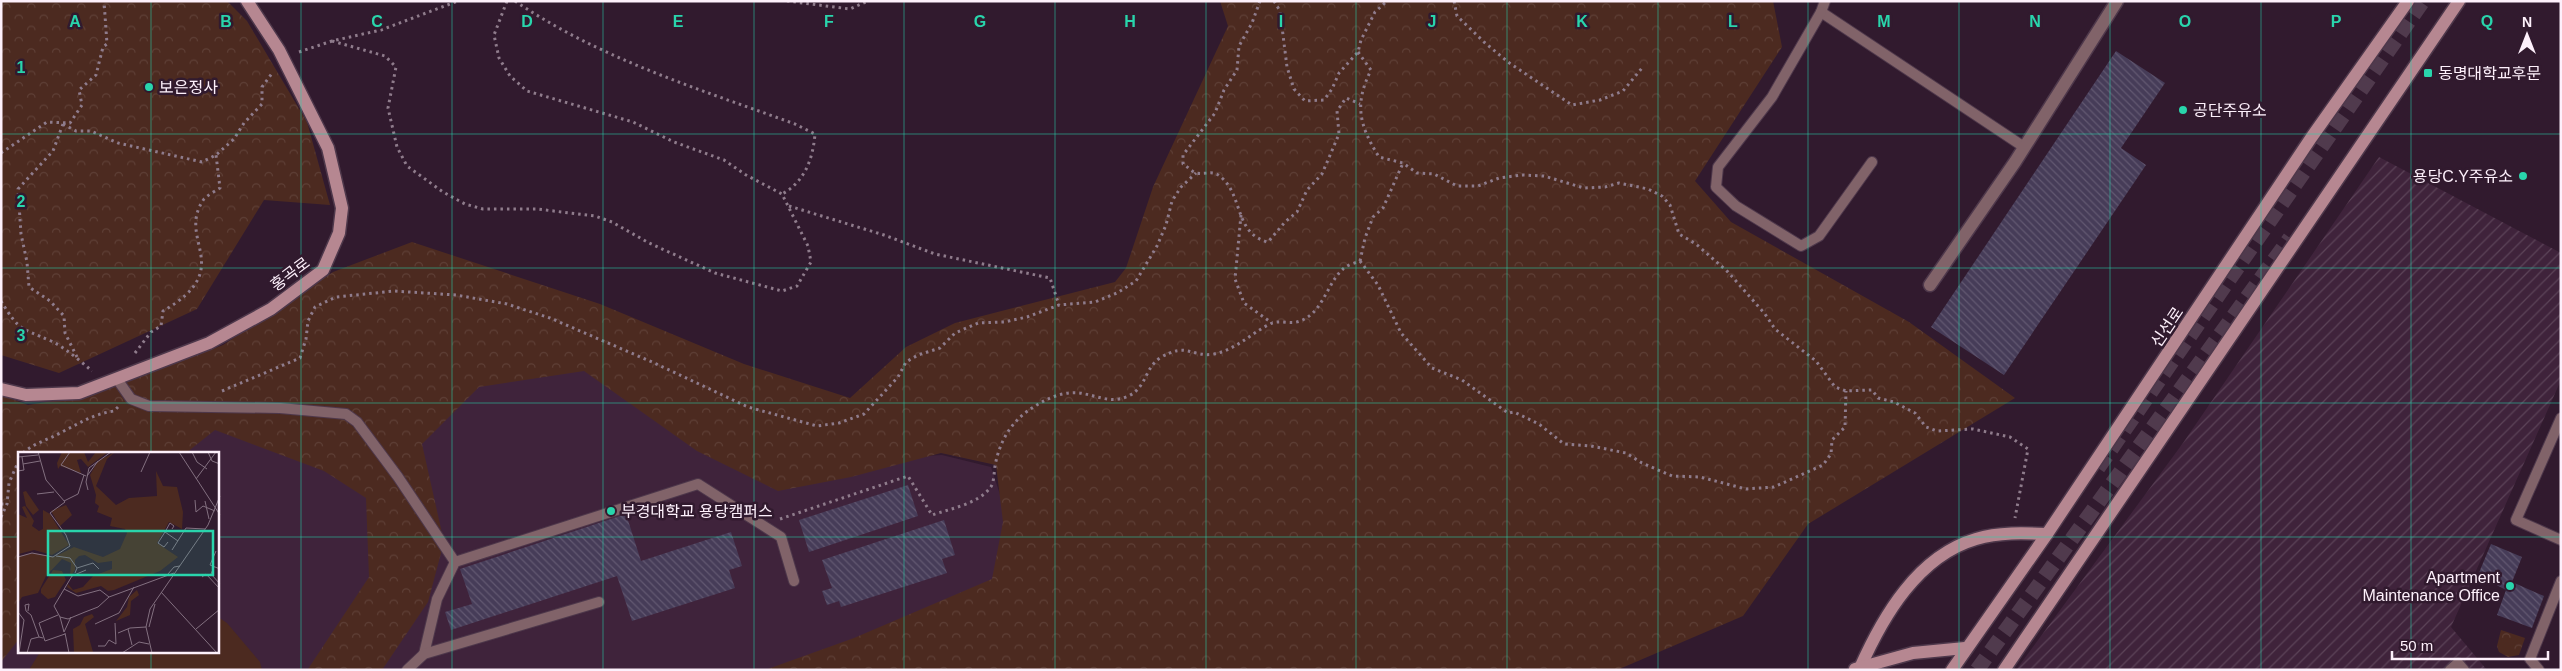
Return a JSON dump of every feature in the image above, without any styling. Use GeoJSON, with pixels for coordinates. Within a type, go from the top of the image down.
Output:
{"type":"FeatureCollection","features":[{"type":"Feature","properties":{"kind":"main road","name":"홍곡로"},"geometry":{"type":"LineString","coordinates":[[1,389],[26,395],[78,393],[117,379],[209,343],[271,309],[323,270],[339,233],[342,208],[328,148],[285,62],[247,1]]}},
{"type":"Feature","properties":{"kind":"main road","name":"신선로"},"geometry":{"type":"LineString","coordinates":[[1952,670],[2047,534],[2311,138],[2408,1]]}},
{"type":"Feature","properties":{"kind":"main road"},"geometry":{"type":"LineString","coordinates":[[2004,670],[2459,1]]}},
{"type":"Feature","properties":{"kind":"main road"},"geometry":{"type":"LineString","coordinates":[[1857,669],[1875,634],[1898,598],[1923,571],[1955,546],[1977,538],[2012,533],[2047,534]]}},
{"type":"Feature","properties":{"kind":"main road"},"geometry":{"type":"LineString","coordinates":[[1857,669],[1913,653],[1966,648]]}},
{"type":"Feature","properties":{"kind":"street"},"geometry":{"type":"LineString","coordinates":[[1930,285],[2024,147],[2117,1]]}},
{"type":"Feature","properties":{"kind":"lane"},"geometry":{"type":"LineString","coordinates":[[1872,162],[1819,236],[1801,246],[1736,206],[1716,187],[1718,167],[1772,97],[1823,6],[2024,147]]}},
{"type":"Feature","properties":{"kind":"lane"},"geometry":{"type":"LineString","coordinates":[[117,379],[131,400],[149,406],[280,408],[346,414],[357,422],[398,477],[455,562]]}},
{"type":"Feature","properties":{"kind":"lane"},"geometry":{"type":"LineString","coordinates":[[2561,418],[2516,520],[2561,540]]}},
{"type":"Feature","properties":{"kind":"lane"},"geometry":{"type":"LineString","coordinates":[[424,654],[437,599],[455,562],[698,484],[781,537],[794,581]]}},
{"type":"Feature","properties":{"kind":"lane"},"geometry":{"type":"LineString","coordinates":[[2539,670],[2530,659],[2561,581]]}},
{"type":"Feature","properties":{"kind":"lane"},"geometry":{"type":"LineString","coordinates":[[407,670],[424,654],[599,602]]}},
{"type":"Feature","properties":{"kind":"lane"},"geometry":{"type":"LineString","coordinates":[[2450,670],[2458,664],[2464,670]]}},
{"type":"Feature","properties":{"kind":"path"},"geometry":{"type":"LineString","coordinates":[[1,153],[47,122],[70,123],[82,105],[79,90],[96,75],[103,47],[107,44],[104,1]]}},
{"type":"Feature","properties":{"kind":"path"},"geometry":{"type":"LineString","coordinates":[[64,124],[76,131],[91,131],[118,143],[202,162],[216,155],[234,139],[244,123],[262,104],[262,87],[273,72],[291,55],[332,41],[381,30],[458,1]]}},
{"type":"Feature","properties":{"kind":"path"},"geometry":{"type":"LineString","coordinates":[[332,41],[385,56],[396,67],[388,108],[397,147],[407,166],[427,182],[465,204],[483,209],[537,209],[595,216],[612,222],[649,243],[715,273],[782,291],[798,286],[811,262],[808,246],[782,194],[746,175],[724,160],[683,146],[633,122],[527,91],[510,76],[499,58],[494,36],[506,1]]}},
{"type":"Feature","properties":{"kind":"path"},"geometry":{"type":"LineString","coordinates":[[515,1],[544,21],[651,72],[795,124],[815,134],[814,152],[804,175],[791,189],[782,194]]}},
{"type":"Feature","properties":{"kind":"path"},"geometry":{"type":"LineString","coordinates":[[787,1],[850,10],[868,1]]}},
{"type":"Feature","properties":{"kind":"path"},"geometry":{"type":"LineString","coordinates":[[1260,1],[1252,23],[1239,46],[1238,70],[1224,90],[1215,113],[1183,155],[1183,164],[1196,173],[1214,172],[1224,178],[1255,238],[1268,242],[1285,222],[1298,212],[1307,190],[1322,174],[1339,134],[1337,111],[1346,98],[1360,104]]}},
{"type":"Feature","properties":{"kind":"path"},"geometry":{"type":"LineString","coordinates":[[1274,1],[1280,11],[1287,67],[1294,89],[1306,101],[1324,100],[1332,89],[1339,72],[1358,52],[1369,21],[1375,12],[1387,1]]}},
{"type":"Feature","properties":{"kind":"path"},"geometry":{"type":"LineString","coordinates":[[1454,1],[1457,16],[1484,42],[1508,62],[1572,105],[1600,100],[1623,91],[1642,68]]}},
{"type":"Feature","properties":{"kind":"path"},"geometry":{"type":"LineString","coordinates":[[1358,52],[1372,70],[1365,84],[1360,104],[1366,136],[1380,157],[1403,163],[1417,173],[1434,174],[1457,186],[1478,186],[1499,178],[1522,175],[1544,176],[1584,188],[1605,187],[1619,183],[1648,189],[1662,196],[1670,205],[1679,234],[1696,244],[1728,272],[1765,314],[1775,329],[1816,361],[1834,387],[1846,391],[1872,390],[1878,398],[1894,402],[1915,413],[1926,426],[1937,431],[1973,429],[2010,437],[2028,449],[2012,533]]}},
{"type":"Feature","properties":{"kind":"path"},"geometry":{"type":"LineString","coordinates":[[1,301],[13,320],[24,331],[52,341],[77,359],[65,333],[64,316],[50,301],[29,287],[18,204],[18,189],[53,151],[64,124]]}},
{"type":"Feature","properties":{"kind":"path"},"geometry":{"type":"LineString","coordinates":[[134,354],[150,332],[161,326],[163,311],[179,302],[198,279],[204,261],[197,234],[197,217],[205,199],[220,188],[216,155]]}},
{"type":"Feature","properties":{"kind":"path"},"geometry":{"type":"LineString","coordinates":[[1403,163],[1383,208],[1373,217],[1365,238],[1360,261],[1378,285],[1401,333],[1432,368],[1462,380],[1508,413],[1514,412],[1539,424],[1564,444],[1591,446],[1626,453],[1642,463],[1672,476],[1700,477],[1746,489],[1774,487],[1823,465],[1831,454],[1832,440],[1844,427],[1846,391]]}},
{"type":"Feature","properties":{"kind":"path"},"geometry":{"type":"LineString","coordinates":[[220,392],[275,371],[300,358],[306,338],[308,321],[315,307],[336,297],[363,293],[424,292],[507,304],[550,318],[652,362],[748,408],[816,426],[839,423],[864,414],[898,377],[906,362],[918,355],[940,348],[955,333],[978,323],[1004,322],[1027,317],[1059,305],[1095,302],[1117,293],[1136,281],[1157,246],[1166,225],[1172,201],[1180,187],[1196,173]]}},
{"type":"Feature","properties":{"kind":"path"},"geometry":{"type":"LineString","coordinates":[[789,206],[884,235],[936,254],[1050,278],[1059,305]]}},
{"type":"Feature","properties":{"kind":"path"},"geometry":{"type":"LineString","coordinates":[[1241,214],[1235,279],[1244,303],[1272,323]]}},
{"type":"Feature","properties":{"kind":"path"},"geometry":{"type":"LineString","coordinates":[[762,525],[908,476],[932,515],[975,499],[991,488],[998,447],[1011,427],[1027,411],[1048,397],[1068,393],[1084,393],[1096,398],[1117,399],[1129,395],[1144,384],[1148,370],[1158,359],[1171,352],[1182,349],[1212,354],[1237,347],[1272,323],[1300,321],[1322,301],[1332,282],[1344,268],[1360,261]]}},
{"type":"Feature","properties":{"kind":"path"},"geometry":{"type":"LineString","coordinates":[[25,452],[29,448],[60,434],[81,420],[114,411]]}},
{"type":"Feature","properties":{"kind":"path"},"geometry":{"type":"LineString","coordinates":[[1,517],[7,504],[9,483],[18,462]]}},
{"type":"Feature","properties":{"kind":"path"},"geometry":{"type":"LineString","coordinates":[[1,504],[7,504]]}},
{"type":"Feature","properties":{"kind":"shaded area"},"geometry":{"type":"Polygon","coordinates":[[[2379,157],[2561,253],[2561,380],[2451,627],[2487,670],[2016,670],[2183,443],[2379,157]]]}},
{"type":"Feature","properties":{"kind":"shaded area","name":"부경대학교 용당캠퍼스"},"geometry":{"type":"Polygon","coordinates":[[[536,357],[627,383],[751,465],[942,455],[991,467],[1020,555],[1003,618],[874,670],[1,670],[1,641],[18,621],[18,654],[219,654],[219,452],[174,452],[223,407],[536,357]]]}},
{"type":"Feature","properties":{"kind":"green space"},"geometry":{"type":"Polygon","coordinates":[[[1,1],[227,1],[247,21],[307,122],[330,205],[264,200],[197,309],[59,373],[1,355],[1,1]]]}},
{"type":"Feature","properties":{"kind":"green space"},"geometry":{"type":"Polygon","coordinates":[[[1220,1],[1773,1],[1782,47],[1695,181],[1731,222],[1909,322],[2015,398],[1808,524],[1743,616],[1617,670],[765,670],[854,638],[992,579],[1003,522],[996,465],[941,453],[851,477],[778,491],[697,451],[584,371],[479,387],[422,444],[444,542],[428,602],[382,670],[308,669],[369,577],[366,498],[324,471],[215,430],[187,452],[18,452],[18,640],[1,662],[1,395],[28,405],[96,394],[223,345],[333,272],[412,242],[600,304],[744,364],[850,398],[906,347],[955,323],[1115,282],[1126,268],[1153,187],[1228,26],[1220,1]]]}},
{"type":"Feature","properties":{"kind":"green space"},"geometry":{"type":"Polygon","coordinates":[[[219,618],[227,623],[260,662],[262,670],[29,670],[39,654],[219,654],[219,618]]]}},
{"type":"Feature","properties":{"kind":"green space"},"geometry":{"type":"Polygon","coordinates":[[[2501,630],[2525,638],[2519,655],[2508,657],[2499,652],[2497,646],[2501,630]]]}},
{"type":"Feature","properties":{"kind":"building"},"geometry":{"type":"Polygon","coordinates":[[[2116,51],[2165,83],[2121,148],[2146,165],[2004,375],[1931,327],[2116,51]]]}},
{"type":"Feature","properties":{"kind":"building"},"geometry":{"type":"Polygon","coordinates":[[[908,485],[918,516],[809,552],[799,520],[908,485]]]}},
{"type":"Feature","properties":{"kind":"building"},"geometry":{"type":"Polygon","coordinates":[[[626,514],[641,561],[731,532],[742,566],[729,570],[735,588],[632,621],[617,576],[451,630],[445,612],[472,604],[460,569],[626,514]]]}},
{"type":"Feature","properties":{"kind":"building"},"geometry":{"type":"Polygon","coordinates":[[[944,520],[955,555],[942,559],[947,573],[841,607],[839,601],[827,605],[822,591],[832,588],[822,560],[944,520]]]}},
{"type":"Feature","properties":{"kind":"building","name":"Apartment Maintenance Office"},"geometry":{"type":"Polygon","coordinates":[[[2491,544],[2522,557],[2512,582],[2544,596],[2532,628],[2497,615],[2506,590],[2478,575],[2491,544]]]}},
{"type":"Feature","properties":{"kind":"tunnel"},"geometry":{"type":"LineString","coordinates":[[2098,468],[2423,1]]}},
{"type":"Feature","properties":{"kind":"tunnel"},"geometry":{"type":"LineString","coordinates":[[1977,670],[2290,238]]}},
{"type":"Feature","properties":{"kind":"place","name":"동명대학교후문"},"geometry":{"type":"Point","coordinates":[2428,73]}},
{"type":"Feature","properties":{"kind":"place","name":"보은정사"},"geometry":{"type":"Point","coordinates":[149,87]}},
{"type":"Feature","properties":{"kind":"place","name":"공단주유소"},"geometry":{"type":"Point","coordinates":[2183,110]}},
{"type":"Feature","properties":{"kind":"place","name":"용당C.Y주유소"},"geometry":{"type":"Point","coordinates":[2523,176]}},
{"type":"Feature","properties":{"kind":"place","name":"부경대학교 용당캠퍼스"},"geometry":{"type":"Point","coordinates":[611,511]}},
{"type":"Feature","properties":{"kind":"place","name":"Apartment Maintenance Office"},"geometry":{"type":"Point","coordinates":[2510,586]}}]}
